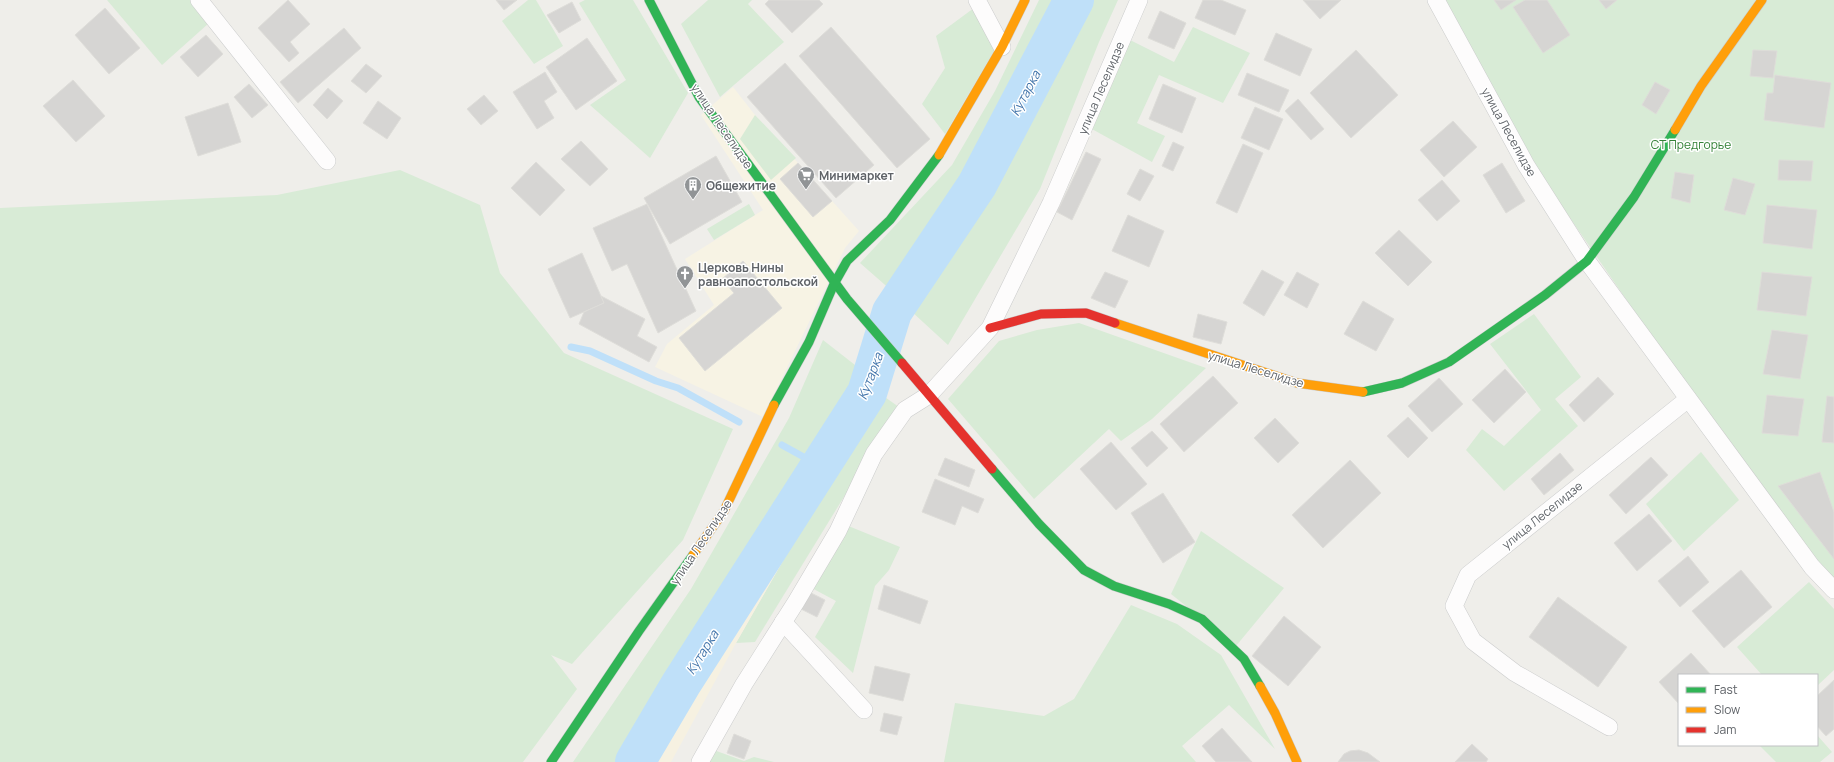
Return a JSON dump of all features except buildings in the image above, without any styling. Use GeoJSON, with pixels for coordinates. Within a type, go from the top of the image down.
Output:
{"type":"FeatureCollection","features":[{"type":"Feature","properties":{"kind":"street"},"geometry":{"type":"LineString","coordinates":[[199,0],[327,161]]}},
{"type":"Feature","properties":{"kind":"street","name":"улица Леселидзе"},"geometry":{"type":"LineString","coordinates":[[649,0],[699,97],[834,284],[929,395]]}},
{"type":"Feature","properties":{"kind":"street"},"geometry":{"type":"LineString","coordinates":[[977,0],[1002,47]]}},
{"type":"Feature","properties":{"kind":"street","name":"улица Леселидзе"},"geometry":{"type":"LineString","coordinates":[[550,762],[639,631],[724,511],[782,388],[810,342],[834,284],[847,261],[890,220],[935,161],[1002,47],[1025,0]]}},
{"type":"Feature","properties":{"kind":"street","name":"улица Леселидзе"},"geometry":{"type":"LineString","coordinates":[[700,762],[744,684],[838,531],[874,454],[905,410],[929,395],[990,328],[1051,203],[1139,0]]}},
{"type":"Feature","properties":{"kind":"street","name":"улица Леселидзе"},"geometry":{"type":"LineString","coordinates":[[1436,0],[1526,165],[1588,261],[1812,567],[1834,590]]}},
{"type":"Feature","properties":{"kind":"street","name":"улица Леселидзе"},"geometry":{"type":"LineString","coordinates":[[990,328],[1041,314],[1086,313],[1297,383],[1366,392],[1402,383],[1449,362],[1545,295],[1588,261],[1634,197],[1701,86],[1762,0]]}},
{"type":"Feature","properties":{"kind":"street"},"geometry":{"type":"LineString","coordinates":[[929,395],[1039,524],[1084,570],[1114,586],[1169,604],[1202,619],[1244,659],[1276,713],[1297,762]]}},
{"type":"Feature","properties":{"kind":"street","name":"улица Леселидзе"},"geometry":{"type":"LineString","coordinates":[[1609,727],[1515,674],[1473,641],[1454,606],[1468,575],[1688,399]]}},
{"type":"Feature","properties":{"kind":"street"},"geometry":{"type":"LineString","coordinates":[[783,622],[864,710]]}},
{"type":"Feature","properties":{"kind":"shaded area"},"geometry":{"type":"Polygon","coordinates":[[[733,87],[755,115],[859,231],[845,248],[763,417],[655,367],[667,344],[714,305],[685,259],[763,210],[701,115],[733,87]]]}},
{"type":"Feature","properties":{"kind":"green space"},"geometry":{"type":"Polygon","coordinates":[[[107,0],[190,0],[209,23],[162,65],[107,0]]]}},
{"type":"Feature","properties":{"kind":"green space"},"geometry":{"type":"Polygon","coordinates":[[[528,0],[536,0],[563,46],[534,64],[502,21],[528,0]]]}},
{"type":"Feature","properties":{"kind":"green space"},"geometry":{"type":"Polygon","coordinates":[[[585,0],[633,0],[688,93],[650,158],[590,105],[626,80],[579,3],[585,0]]]}},
{"type":"Feature","properties":{"kind":"green space"},"geometry":{"type":"Polygon","coordinates":[[[708,0],[752,0],[748,4],[784,42],[720,97],[681,24],[708,0]]]}},
{"type":"Feature","properties":{"kind":"green space"},"geometry":{"type":"Polygon","coordinates":[[[1039,0],[1067,0],[970,174],[892,291],[860,263],[952,165],[995,91],[1039,0]]]}},
{"type":"Feature","properties":{"kind":"green space"},"geometry":{"type":"Polygon","coordinates":[[[1084,0],[1118,0],[1099,42],[1040,189],[948,345],[911,311],[950,259],[1074,39],[1084,0]]]}},
{"type":"Feature","properties":{"kind":"green space","name":"СТ Предгорье"},"geometry":{"type":"Polygon","coordinates":[[[1441,0],[1834,0],[1834,579],[1821,565],[1668,360],[1532,163],[1441,0]]]}},
{"type":"Feature","properties":{"kind":"green space"},"geometry":{"type":"Polygon","coordinates":[[[974,8],[995,49],[945,134],[922,104],[945,68],[936,36],[974,8]]]}},
{"type":"Feature","properties":{"kind":"green space"},"geometry":{"type":"Polygon","coordinates":[[[1193,27],[1250,53],[1223,103],[1159,75],[1137,123],[1165,136],[1152,162],[1090,128],[1128,39],[1174,62],[1193,27]]]}},
{"type":"Feature","properties":{"kind":"green space"},"geometry":{"type":"Polygon","coordinates":[[[755,115],[796,158],[771,180],[740,139],[755,115]]]}},
{"type":"Feature","properties":{"kind":"green space"},"geometry":{"type":"Polygon","coordinates":[[[400,170],[480,205],[500,273],[564,353],[733,429],[683,540],[572,664],[551,655],[577,689],[523,762],[0,762],[0,208],[277,195],[400,170]]]}},
{"type":"Feature","properties":{"kind":"green space"},"geometry":{"type":"Polygon","coordinates":[[[749,204],[755,215],[714,240],[707,229],[749,204]]]}},
{"type":"Feature","properties":{"kind":"green space"},"geometry":{"type":"Polygon","coordinates":[[[1534,314],[1581,377],[1555,399],[1578,426],[1504,491],[1466,450],[1482,429],[1504,446],[1541,410],[1490,344],[1534,314]]]}},
{"type":"Feature","properties":{"kind":"green space"},"geometry":{"type":"Polygon","coordinates":[[[1079,323],[1206,368],[1152,419],[1121,441],[1109,429],[1034,499],[948,399],[999,341],[1037,330],[1079,323]]]}},
{"type":"Feature","properties":{"kind":"green space"},"geometry":{"type":"Polygon","coordinates":[[[823,340],[864,372],[852,395],[617,762],[573,762],[691,589],[789,418],[823,340]]]}},
{"type":"Feature","properties":{"kind":"green space"},"geometry":{"type":"Polygon","coordinates":[[[879,393],[899,407],[755,642],[736,643],[879,393]]]}},
{"type":"Feature","properties":{"kind":"green space"},"geometry":{"type":"Polygon","coordinates":[[[1701,452],[1739,500],[1684,551],[1646,504],[1701,452]]]}},
{"type":"Feature","properties":{"kind":"green space"},"geometry":{"type":"Polygon","coordinates":[[[846,525],[900,547],[889,570],[875,586],[853,673],[815,637],[836,601],[808,586],[846,525]]]}},
{"type":"Feature","properties":{"kind":"green space"},"geometry":{"type":"Polygon","coordinates":[[[1201,531],[1284,588],[1236,646],[1171,594],[1201,531]]]}},
{"type":"Feature","properties":{"kind":"green space"},"geometry":{"type":"Polygon","coordinates":[[[1809,582],[1834,609],[1834,670],[1818,685],[1818,674],[1761,674],[1737,647],[1809,582]]]}},
{"type":"Feature","properties":{"kind":"green space"},"geometry":{"type":"Polygon","coordinates":[[[1131,605],[1177,624],[1221,655],[1275,749],[1229,705],[1182,746],[1196,762],[944,762],[955,703],[1044,716],[1074,699],[1131,605]]]}},
{"type":"Feature","properties":{"kind":"green space"},"geometry":{"type":"Polygon","coordinates":[[[1818,736],[1832,752],[1820,762],[1776,762],[1760,746],[1818,746],[1818,736]]]}},
{"type":"Feature","properties":{"kind":"green space"},"geometry":{"type":"Polygon","coordinates":[[[711,749],[744,761],[754,757],[774,762],[705,762],[711,749]]]}},
{"type":"Feature","properties":{"kind":"sand"},"geometry":{"type":"Polygon","coordinates":[[[1067,0],[1084,0],[1074,39],[950,259],[911,311],[879,393],[736,643],[671,762],[617,762],[852,395],[892,291],[970,174],[1067,0]]]}},
{"type":"Feature","properties":{"kind":"waterway","name":"Кутарка"},"geometry":{"type":"LineString","coordinates":[[635,762],[681,684],[867,393],[892,312],[977,185],[1074,0]]}},
{"type":"Feature","properties":{"kind":"waterway"},"geometry":{"type":"LineString","coordinates":[[571,347],[590,351],[656,381],[678,388],[739,422]]}},
{"type":"Feature","properties":{"kind":"waterway"},"geometry":{"type":"LineString","coordinates":[[782,445],[820,466]]}},
{"type":"Feature","properties":{"kind":"traffic: fast"},"geometry":{"type":"LineString","coordinates":[[649,0],[699,97],[847,299],[902,363]]}},
{"type":"Feature","properties":{"kind":"traffic: fast"},"geometry":{"type":"LineString","coordinates":[[1363,392],[1402,383],[1449,362],[1545,295],[1587,261],[1634,197],[1675,130]]}},
{"type":"Feature","properties":{"kind":"traffic: fast"},"geometry":{"type":"LineString","coordinates":[[774,405],[809,342],[834,284],[847,261],[890,220],[939,155]]}},
{"type":"Feature","properties":{"kind":"traffic: fast"},"geometry":{"type":"LineString","coordinates":[[992,469],[1039,524],[1084,570],[1114,586],[1169,604],[1202,619],[1244,659],[1260,686]]}},
{"type":"Feature","properties":{"kind":"traffic: fast"},"geometry":{"type":"LineString","coordinates":[[551,762],[639,631],[693,555]]}},
{"type":"Feature","properties":{"kind":"traffic: slow"},"geometry":{"type":"LineString","coordinates":[[939,155],[1002,47],[1025,0]]}},
{"type":"Feature","properties":{"kind":"traffic: slow"},"geometry":{"type":"LineString","coordinates":[[1675,130],[1701,86],[1762,0]]}},
{"type":"Feature","properties":{"kind":"traffic: slow"},"geometry":{"type":"LineString","coordinates":[[1115,323],[1297,383],[1363,392]]}},
{"type":"Feature","properties":{"kind":"traffic: slow"},"geometry":{"type":"LineString","coordinates":[[693,555],[724,511],[774,405]]}},
{"type":"Feature","properties":{"kind":"traffic: slow"},"geometry":{"type":"LineString","coordinates":[[1260,686],[1275,713],[1297,762]]}},
{"type":"Feature","properties":{"kind":"traffic: jam"},"geometry":{"type":"LineString","coordinates":[[990,328],[1041,314],[1086,313],[1115,323]]}},
{"type":"Feature","properties":{"kind":"traffic: jam"},"geometry":{"type":"LineString","coordinates":[[902,363],[992,469]]}},
{"type":"Feature","properties":{"kind":"place","name":"Минимаркет"},"geometry":{"type":"Point","coordinates":[806,190]}},
{"type":"Feature","properties":{"kind":"place","name":"Общежитие"},"geometry":{"type":"Point","coordinates":[693,200]}},
{"type":"Feature","properties":{"kind":"place","name":"Церковь Нины равноапостольской"},"geometry":{"type":"Point","coordinates":[685,289]}}]}
